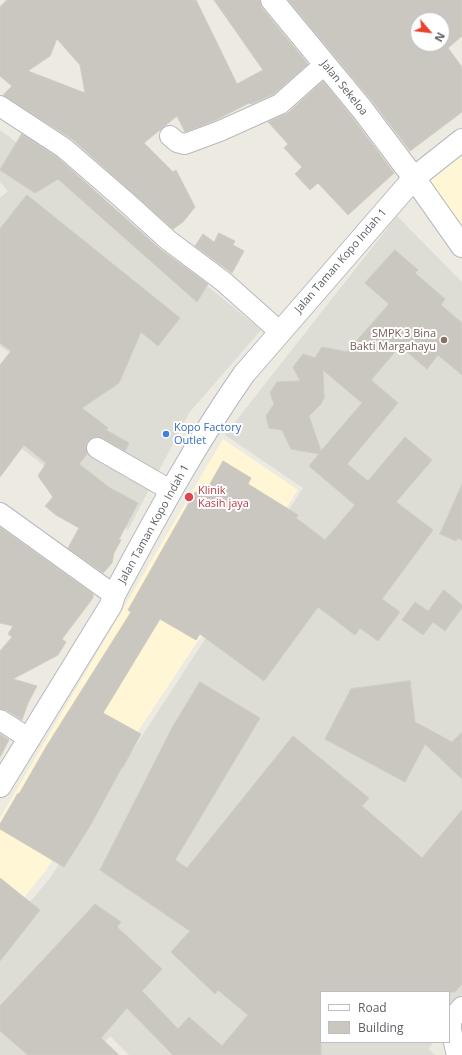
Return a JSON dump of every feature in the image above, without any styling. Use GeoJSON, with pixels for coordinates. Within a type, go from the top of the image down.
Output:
{"type":"FeatureCollection","features":[{"type":"Feature","properties":{"kind":"main road","name":"Jalan Sekeloa"},"geometry":{"type":"LineString","coordinates":[[273,0],[362,109],[414,178],[462,246]]}},
{"type":"Feature","properties":{"kind":"main road","name":"Jalan Taman Kopo Indah 1"},"geometry":{"type":"LineString","coordinates":[[0,786],[111,604],[114,595],[170,490],[228,396],[244,374],[414,178],[462,140]]}},
{"type":"Feature","properties":{"kind":"street"},"geometry":{"type":"LineString","coordinates":[[170,136],[177,142],[185,144],[220,131],[280,104],[325,64]]}},
{"type":"Feature","properties":{"kind":"street"},"geometry":{"type":"LineString","coordinates":[[0,106],[64,148],[168,240],[224,282],[280,332]]}},
{"type":"Feature","properties":{"kind":"street"},"geometry":{"type":"LineString","coordinates":[[97,448],[170,490]]}},
{"type":"Feature","properties":{"kind":"street"},"geometry":{"type":"LineString","coordinates":[[0,513],[114,595]]}},
{"type":"Feature","properties":{"kind":"street"},"geometry":{"type":"LineString","coordinates":[[0,720],[30,739]]}},
{"type":"Feature","properties":{"kind":"street"},"geometry":{"type":"LineString","coordinates":[[457,1055],[450,1020],[462,1006]]}},
{"type":"Feature","properties":{"kind":"shaded area"},"geometry":{"type":"Polygon","coordinates":[[[0,130],[206,285],[261,330],[189,413],[128,530],[0,432],[30,368],[0,346],[0,198],[8,191],[0,182],[0,130]]]}},
{"type":"Feature","properties":{"kind":"shaded area"},"geometry":{"type":"Polygon","coordinates":[[[462,156],[462,245],[423,186],[462,156]]]}},
{"type":"Feature","properties":{"kind":"shaded area"},"geometry":{"type":"Polygon","coordinates":[[[397,216],[462,282],[462,1010],[450,1024],[450,991],[320,991],[320,1043],[433,1043],[428,1049],[435,1055],[129,1055],[110,1036],[92,1055],[0,1055],[0,938],[50,878],[303,488],[225,435],[397,216]]]}},
{"type":"Feature","properties":{"kind":"shaded area"},"geometry":{"type":"Polygon","coordinates":[[[223,439],[298,490],[44,873],[0,927],[0,818],[223,439]]]}},
{"type":"Feature","properties":{"kind":"building"},"geometry":{"type":"Polygon","coordinates":[[[7,0],[196,0],[237,84],[263,70],[214,0],[260,0],[262,8],[308,64],[274,94],[251,104],[249,103],[214,121],[185,132],[177,116],[144,143],[173,172],[176,170],[195,207],[183,222],[173,229],[72,139],[3,95],[12,86],[0,76],[0,7],[7,0]],[[57,39],[50,56],[28,71],[85,93],[80,65],[57,39]]]}},
{"type":"Feature","properties":{"kind":"building"},"geometry":{"type":"Polygon","coordinates":[[[288,0],[462,0],[462,36],[450,46],[450,12],[410,12],[410,52],[450,52],[450,51],[462,67],[462,112],[410,151],[372,101],[288,0]]]}},
{"type":"Feature","properties":{"kind":"building"},"geometry":{"type":"Polygon","coordinates":[[[323,81],[394,173],[348,215],[318,183],[310,190],[295,174],[302,167],[284,148],[288,144],[268,122],[288,113],[323,81]]]}},
{"type":"Feature","properties":{"kind":"building"},"geometry":{"type":"Polygon","coordinates":[[[22,134],[57,157],[160,249],[208,284],[197,302],[58,179],[35,193],[0,170],[22,134]]]}},
{"type":"Feature","properties":{"kind":"building"},"geometry":{"type":"Polygon","coordinates":[[[27,195],[180,318],[158,346],[141,332],[119,383],[82,408],[108,428],[106,430],[129,443],[125,451],[102,438],[92,438],[87,442],[87,454],[79,464],[110,488],[138,503],[119,539],[121,540],[114,553],[112,563],[103,573],[68,548],[79,528],[56,515],[45,506],[53,497],[38,476],[46,463],[24,445],[0,477],[0,365],[11,351],[0,343],[0,229],[27,195]]]}},
{"type":"Feature","properties":{"kind":"building"},"geometry":{"type":"Polygon","coordinates":[[[219,233],[235,241],[233,245],[244,251],[232,273],[195,246],[203,234],[214,242],[219,233]]]}},
{"type":"Feature","properties":{"kind":"building"},"geometry":{"type":"Polygon","coordinates":[[[395,250],[418,270],[415,273],[445,299],[441,305],[462,323],[462,375],[438,355],[427,369],[400,346],[371,380],[398,403],[347,464],[368,481],[405,437],[432,460],[396,502],[433,530],[382,599],[400,612],[378,641],[360,628],[355,635],[318,607],[264,681],[200,634],[196,640],[160,619],[103,713],[141,734],[90,826],[64,867],[0,829],[0,824],[46,747],[131,612],[128,610],[195,492],[203,496],[223,461],[251,478],[248,484],[298,515],[296,518],[325,540],[355,505],[309,466],[319,454],[291,449],[282,430],[269,428],[266,416],[274,404],[270,393],[277,382],[300,381],[293,367],[303,354],[315,358],[322,347],[347,352],[389,304],[365,283],[395,250]],[[323,370],[324,398],[321,404],[309,416],[321,451],[362,403],[323,370]]]}},
{"type":"Feature","properties":{"kind":"building"},"geometry":{"type":"Polygon","coordinates":[[[462,485],[462,540],[457,538],[456,541],[440,534],[462,485]]]}},
{"type":"Feature","properties":{"kind":"building"},"geometry":{"type":"Polygon","coordinates":[[[0,527],[93,594],[93,598],[62,639],[66,642],[58,655],[13,679],[37,686],[28,703],[22,720],[6,710],[0,709],[0,651],[12,637],[8,634],[13,626],[0,623],[0,527]]]}},
{"type":"Feature","properties":{"kind":"building"},"geometry":{"type":"Polygon","coordinates":[[[444,590],[462,605],[462,608],[445,631],[433,622],[423,635],[402,620],[415,602],[428,611],[444,590]]]}},
{"type":"Feature","properties":{"kind":"building"},"geometry":{"type":"Polygon","coordinates":[[[410,681],[415,722],[452,742],[462,732],[462,779],[425,744],[405,782],[325,739],[351,689],[410,681]]]}},
{"type":"Feature","properties":{"kind":"building"},"geometry":{"type":"Polygon","coordinates":[[[200,682],[260,718],[175,860],[187,868],[293,736],[369,798],[362,806],[422,858],[462,810],[462,984],[455,992],[320,991],[321,1055],[173,1055],[127,1008],[101,1038],[119,1055],[28,1055],[0,1031],[0,1006],[95,904],[121,922],[117,927],[162,969],[142,991],[178,1029],[189,1017],[222,1046],[248,1015],[218,990],[215,994],[171,952],[190,931],[100,870],[172,728],[200,682]]]}},
{"type":"Feature","properties":{"kind":"building"},"geometry":{"type":"Polygon","coordinates":[[[0,734],[9,740],[0,757],[0,734]]]}},
{"type":"Feature","properties":{"kind":"building"},"geometry":{"type":"Polygon","coordinates":[[[0,878],[40,910],[0,961],[0,878]]]}},
{"type":"Feature","properties":{"kind":"place","name":"SMPK 3 Bina Bakti Margahayu"},"geometry":{"type":"Point","coordinates":[444,340]}},
{"type":"Feature","properties":{"kind":"place","name":"Kopo Factory Outlet"},"geometry":{"type":"Point","coordinates":[166,434]}},
{"type":"Feature","properties":{"kind":"place","name":"Klinik Kasih jaya"},"geometry":{"type":"Point","coordinates":[189,497]}}]}
